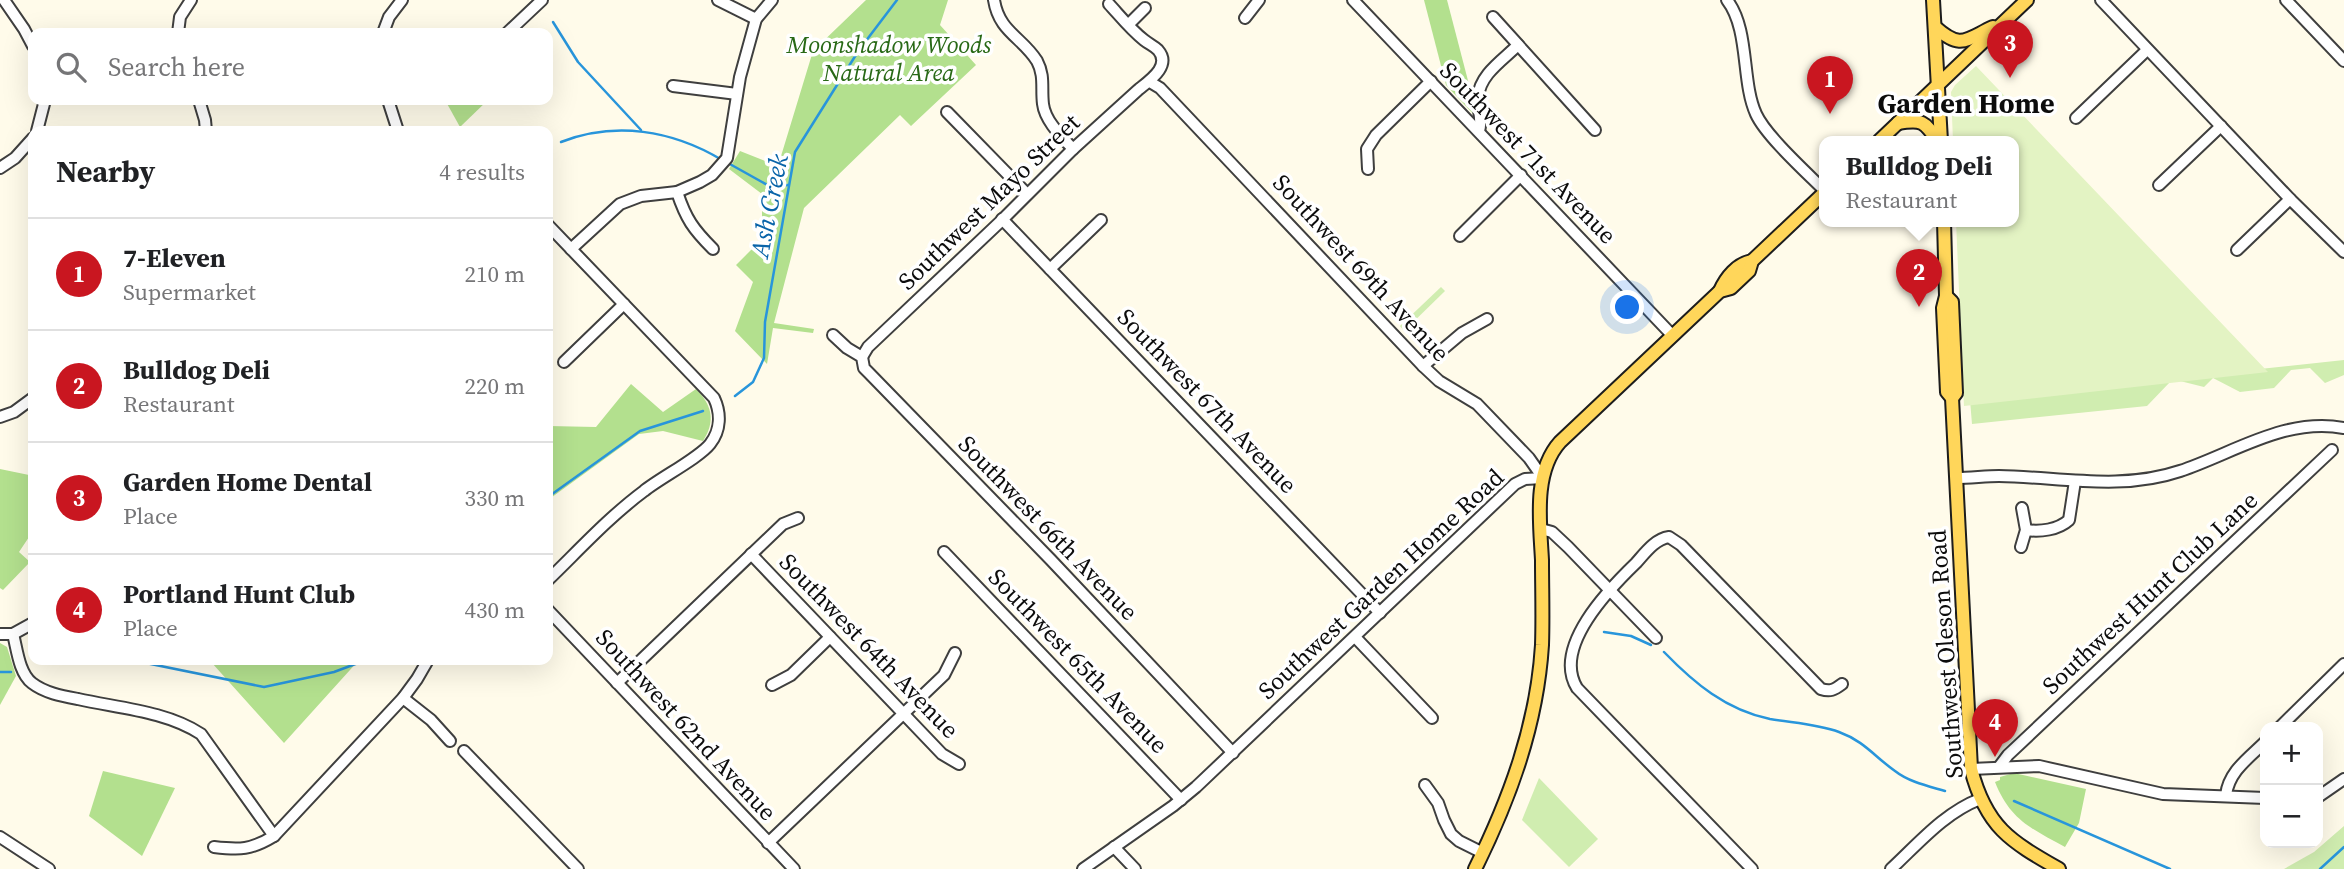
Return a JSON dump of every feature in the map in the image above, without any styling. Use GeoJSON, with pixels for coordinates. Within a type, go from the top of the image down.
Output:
{"type":"FeatureCollection","features":[{"type":"Feature","properties":{"kind":"main road"},"geometry":{"type":"LineString","coordinates":[[1933,0],[1940,136]]}},
{"type":"Feature","properties":{"kind":"main road"},"geometry":{"type":"LineString","coordinates":[[1884,136],[2027,0]]}},
{"type":"Feature","properties":{"kind":"main road"},"geometry":{"type":"LineString","coordinates":[[1935,27],[1952,41],[1962,42],[2003,23]]}},
{"type":"Feature","properties":{"kind":"main road"},"geometry":{"type":"LineString","coordinates":[[1898,123],[1922,122],[1936,136]]}},
{"type":"Feature","properties":{"kind":"main road","name":"Southwest Garden Home Road"},"geometry":{"type":"LineString","coordinates":[[1543,478],[1547,460],[1560,442],[1720,292],[1724,281],[1742,263],[1752,261],[1819,198]]}},
{"type":"Feature","properties":{"kind":"main road","name":"Southwest Oleson Road"},"geometry":{"type":"LineString","coordinates":[[1944,227],[1946,296],[1952,302],[1956,393],[1952,398],[1971,769],[1980,799],[1997,826],[2008,838],[2059,869]]}},
{"type":"Feature","properties":{"kind":"main road"},"geometry":{"type":"LineString","coordinates":[[1475,869],[1514,779],[1536,695],[1542,647],[1543,478]]}},
{"type":"Feature","properties":{"kind":"street"},"geometry":{"type":"LineString","coordinates":[[4,0],[28,37]]}},
{"type":"Feature","properties":{"kind":"street"},"geometry":{"type":"LineString","coordinates":[[179,28],[180,17],[191,0]]}},
{"type":"Feature","properties":{"kind":"street"},"geometry":{"type":"LineString","coordinates":[[385,28],[389,17],[402,0]]}},
{"type":"Feature","properties":{"kind":"street"},"geometry":{"type":"LineString","coordinates":[[512,28],[542,0]]}},
{"type":"Feature","properties":{"kind":"street"},"geometry":{"type":"LineString","coordinates":[[718,0],[755,19]]}},
{"type":"Feature","properties":{"kind":"street"},"geometry":{"type":"LineString","coordinates":[[571,249],[620,204],[641,196],[677,192],[712,175],[727,158],[737,94],[755,19],[772,0]]}},
{"type":"Feature","properties":{"kind":"street"},"geometry":{"type":"LineString","coordinates":[[994,0],[996,14],[1001,22],[1035,59],[1044,83],[1043,105],[1048,118],[1073,149]]}},
{"type":"Feature","properties":{"kind":"street"},"geometry":{"type":"LineString","coordinates":[[1245,18],[1259,0]]}},
{"type":"Feature","properties":{"kind":"street","name":"Southwest 71st Avenue"},"geometry":{"type":"LineString","coordinates":[[1353,0],[1672,335]]}},
{"type":"Feature","properties":{"kind":"street"},"geometry":{"type":"LineString","coordinates":[[1727,0],[1736,15],[1756,113],[1765,128],[1819,186]]}},
{"type":"Feature","properties":{"kind":"street"},"geometry":{"type":"LineString","coordinates":[[2101,0],[2290,200],[2344,252]]}},
{"type":"Feature","properties":{"kind":"street"},"geometry":{"type":"LineString","coordinates":[[2286,0],[2344,61]]}},
{"type":"Feature","properties":{"kind":"street"},"geometry":{"type":"LineString","coordinates":[[1109,4],[1161,54],[1161,67],[1150,82]]}},
{"type":"Feature","properties":{"kind":"street"},"geometry":{"type":"LineString","coordinates":[[1129,24],[1145,8]]}},
{"type":"Feature","properties":{"kind":"street"},"geometry":{"type":"LineString","coordinates":[[1493,17],[1595,130]]}},
{"type":"Feature","properties":{"kind":"street"},"geometry":{"type":"LineString","coordinates":[[1479,131],[1481,123],[1478,99],[1483,81],[1518,45]]}},
{"type":"Feature","properties":{"kind":"street"},"geometry":{"type":"LineString","coordinates":[[2076,118],[2147,50]]}},
{"type":"Feature","properties":{"kind":"street"},"geometry":{"type":"LineString","coordinates":[[1368,169],[1367,149],[1376,135],[1432,81]]}},
{"type":"Feature","properties":{"kind":"street","name":"Southwest Mayo Street"},"geometry":{"type":"LineString","coordinates":[[862,357],[867,347],[1073,149],[1150,82]]}},
{"type":"Feature","properties":{"kind":"street","name":"Southwest 69th Avenue"},"geometry":{"type":"LineString","coordinates":[[1150,82],[1160,88],[1244,175],[1423,366],[1438,381],[1478,404],[1529,458],[1543,478]]}},
{"type":"Feature","properties":{"kind":"street"},"geometry":{"type":"LineString","coordinates":[[673,86],[737,94]]}},
{"type":"Feature","properties":{"kind":"street"},"geometry":{"type":"LineString","coordinates":[[38,126],[44,105]]}},
{"type":"Feature","properties":{"kind":"street"},"geometry":{"type":"LineString","coordinates":[[200,105],[206,126]]}},
{"type":"Feature","properties":{"kind":"street"},"geometry":{"type":"LineString","coordinates":[[390,105],[396,126]]}},
{"type":"Feature","properties":{"kind":"street"},"geometry":{"type":"LineString","coordinates":[[947,112],[1027,194]]}},
{"type":"Feature","properties":{"kind":"street"},"geometry":{"type":"LineString","coordinates":[[2159,185],[2221,127]]}},
{"type":"Feature","properties":{"kind":"street"},"geometry":{"type":"LineString","coordinates":[[0,168],[15,158],[28,144]]}},
{"type":"Feature","properties":{"kind":"street"},"geometry":{"type":"LineString","coordinates":[[1460,236],[1521,175]]}},
{"type":"Feature","properties":{"kind":"street"},"geometry":{"type":"LineString","coordinates":[[677,192],[684,215],[713,249]]}},
{"type":"Feature","properties":{"kind":"street"},"geometry":{"type":"LineString","coordinates":[[2237,250],[2290,200]]}},
{"type":"Feature","properties":{"kind":"street","name":"Southwest 67th Avenue"},"geometry":{"type":"LineString","coordinates":[[1002,219],[1380,613]]}},
{"type":"Feature","properties":{"kind":"street"},"geometry":{"type":"LineString","coordinates":[[1050,269],[1101,220]]}},
{"type":"Feature","properties":{"kind":"street"},"geometry":{"type":"LineString","coordinates":[[553,230],[714,398],[719,420],[716,434],[705,449],[629,503],[553,575]]}},
{"type":"Feature","properties":{"kind":"street"},"geometry":{"type":"LineString","coordinates":[[564,362],[624,304]]}},
{"type":"Feature","properties":{"kind":"street"},"geometry":{"type":"LineString","coordinates":[[1423,366],[1462,333],[1487,319]]}},
{"type":"Feature","properties":{"kind":"street","name":"Southwest 66th Avenue"},"geometry":{"type":"LineString","coordinates":[[833,335],[862,357],[864,368],[1051,560],[1233,753]]}},
{"type":"Feature","properties":{"kind":"street"},"geometry":{"type":"LineString","coordinates":[[0,417],[14,412],[28,402]]}},
{"type":"Feature","properties":{"kind":"street"},"geometry":{"type":"LineString","coordinates":[[1956,478],[1997,476],[2116,483],[2142,481],[2181,471],[2271,434],[2302,427],[2344,428]]}},
{"type":"Feature","properties":{"kind":"street","name":"Southwest Hunt Club Lane"},"geometry":{"type":"LineString","coordinates":[[1999,767],[2008,755],[2332,450]]}},
{"type":"Feature","properties":{"kind":"street","name":"Southwest Garden Home Road"},"geometry":{"type":"LineString","coordinates":[[1083,869],[1181,800],[1515,484],[1525,479],[1543,478]]}},
{"type":"Feature","properties":{"kind":"street"},"geometry":{"type":"LineString","coordinates":[[2026,530],[2059,527],[2069,520],[2075,481]]}},
{"type":"Feature","properties":{"kind":"street"},"geometry":{"type":"LineString","coordinates":[[2021,547],[2026,530],[2022,508]]}},
{"type":"Feature","properties":{"kind":"street"},"geometry":{"type":"LineString","coordinates":[[617,683],[783,524],[798,518]]}},
{"type":"Feature","properties":{"kind":"street"},"geometry":{"type":"LineString","coordinates":[[1541,529],[1558,537],[1656,638]]}},
{"type":"Feature","properties":{"kind":"street"},"geometry":{"type":"LineString","coordinates":[[1752,869],[1574,682],[1570,673],[1572,656],[1581,633],[1601,597],[1656,543],[1669,537],[1681,545],[1821,689],[1833,690],[1842,684]]}},
{"type":"Feature","properties":{"kind":"street","name":"Southwest 65th Avenue"},"geometry":{"type":"LineString","coordinates":[[944,552],[1181,800]]}},
{"type":"Feature","properties":{"kind":"street","name":"Southwest 64th Avenue"},"geometry":{"type":"LineString","coordinates":[[751,554],[942,754],[958,764]]}},
{"type":"Feature","properties":{"kind":"street","name":"Southwest 62nd Avenue"},"geometry":{"type":"LineString","coordinates":[[553,615],[793,869]]}},
{"type":"Feature","properties":{"kind":"street"},"geometry":{"type":"LineString","coordinates":[[0,634],[13,634],[28,626]]}},
{"type":"Feature","properties":{"kind":"street"},"geometry":{"type":"LineString","coordinates":[[13,634],[20,663],[32,683],[51,693],[166,718],[187,725],[201,734],[274,836]]}},
{"type":"Feature","properties":{"kind":"street"},"geometry":{"type":"LineString","coordinates":[[772,685],[790,675],[830,637]]}},
{"type":"Feature","properties":{"kind":"street"},"geometry":{"type":"LineString","coordinates":[[1355,637],[1432,718]]}},
{"type":"Feature","properties":{"kind":"street"},"geometry":{"type":"LineString","coordinates":[[768,843],[905,714],[944,674],[955,653]]}},
{"type":"Feature","properties":{"kind":"street"},"geometry":{"type":"LineString","coordinates":[[2285,722],[2344,664]]}},
{"type":"Feature","properties":{"kind":"street"},"geometry":{"type":"LineString","coordinates":[[215,847],[252,848],[274,836],[403,698],[425,665]]}},
{"type":"Feature","properties":{"kind":"street"},"geometry":{"type":"LineString","coordinates":[[403,698],[431,720],[450,741]]}},
{"type":"Feature","properties":{"kind":"street"},"geometry":{"type":"LineString","coordinates":[[2226,795],[2232,775],[2260,747]]}},
{"type":"Feature","properties":{"kind":"street"},"geometry":{"type":"LineString","coordinates":[[464,751],[578,869]]}},
{"type":"Feature","properties":{"kind":"street"},"geometry":{"type":"LineString","coordinates":[[1971,769],[2046,767],[2163,794],[2260,798]]}},
{"type":"Feature","properties":{"kind":"street"},"geometry":{"type":"LineString","coordinates":[[2323,794],[2344,779]]}},
{"type":"Feature","properties":{"kind":"street"},"geometry":{"type":"LineString","coordinates":[[1425,785],[1438,803],[1451,834],[1483,853]]}},
{"type":"Feature","properties":{"kind":"street"},"geometry":{"type":"LineString","coordinates":[[1891,869],[1957,809],[1980,799]]}},
{"type":"Feature","properties":{"kind":"street"},"geometry":{"type":"LineString","coordinates":[[0,837],[49,869]]}},
{"type":"Feature","properties":{"kind":"street"},"geometry":{"type":"LineString","coordinates":[[1114,847],[1135,869]]}},
{"type":"Feature","properties":{"kind":"green space","name":"Moonshadow Woods Natural Area"},"geometry":{"type":"Polygon","coordinates":[[[866,0],[948,0],[940,25],[976,65],[911,126],[900,115],[804,208],[774,323],[814,329],[813,333],[773,328],[767,364],[735,331],[753,282],[736,265],[762,239],[762,194],[729,169],[740,151],[778,166],[813,51],[866,0]]]}},
{"type":"Feature","properties":{"kind":"green space"},"geometry":{"type":"Polygon","coordinates":[[[1424,0],[1447,0],[1478,119],[1446,85],[1424,0]]]}},
{"type":"Feature","properties":{"kind":"green space"},"geometry":{"type":"Polygon","coordinates":[[[1976,66],[2268,372],[1964,406],[1956,227],[2019,227],[2019,136],[1953,136],[1951,92],[1976,66]]]}},
{"type":"Feature","properties":{"kind":"green space"},"geometry":{"type":"Polygon","coordinates":[[[448,105],[483,105],[461,126],[448,105]]]}},
{"type":"Feature","properties":{"kind":"green space"},"geometry":{"type":"Polygon","coordinates":[[[1441,287],[1445,291],[1404,331],[1400,326],[1441,287]]]}},
{"type":"Feature","properties":{"kind":"green space"},"geometry":{"type":"Polygon","coordinates":[[[2344,360],[2344,375],[2325,383],[2310,368],[2291,370],[2274,388],[2240,392],[2213,378],[2204,387],[2180,381],[2170,382],[2147,406],[1972,424],[1970,400],[2344,360]]]}},
{"type":"Feature","properties":{"kind":"green space"},"geometry":{"type":"Polygon","coordinates":[[[631,384],[663,412],[696,389],[709,407],[711,420],[703,441],[663,431],[639,434],[553,496],[553,426],[596,427],[631,384]]]}},
{"type":"Feature","properties":{"kind":"green space"},"geometry":{"type":"Polygon","coordinates":[[[0,469],[28,475],[28,538],[19,552],[28,560],[28,564],[3,590],[0,588],[0,469]]]}},
{"type":"Feature","properties":{"kind":"green space"},"geometry":{"type":"Polygon","coordinates":[[[0,643],[7,647],[16,676],[0,705],[0,643]]]}},
{"type":"Feature","properties":{"kind":"green space"},"geometry":{"type":"Polygon","coordinates":[[[214,665],[354,665],[284,743],[214,665]]]}},
{"type":"Feature","properties":{"kind":"green space"},"geometry":{"type":"Polygon","coordinates":[[[103,771],[175,788],[142,856],[89,816],[103,771]]]}},
{"type":"Feature","properties":{"kind":"green space"},"geometry":{"type":"Polygon","coordinates":[[[2014,773],[2086,789],[2079,823],[2065,847],[2032,829],[2008,806],[1995,782],[2000,780],[2000,777],[2014,773]]]}},
{"type":"Feature","properties":{"kind":"green space"},"geometry":{"type":"Polygon","coordinates":[[[1539,778],[1598,839],[1569,867],[1522,820],[1539,778]]]}},
{"type":"Feature","properties":{"kind":"green space"},"geometry":{"type":"Polygon","coordinates":[[[2344,826],[2344,869],[2284,869],[2323,848],[2323,844],[2344,826]]]}},
{"type":"Feature","properties":{"kind":"waterway","name":"Ash Creek"},"geometry":{"type":"LineString","coordinates":[[735,396],[753,382],[764,358],[765,322],[795,152],[859,50],[897,0]]}},
{"type":"Feature","properties":{"kind":"waterway"},"geometry":{"type":"LineString","coordinates":[[553,22],[578,62],[641,130]]}},
{"type":"Feature","properties":{"kind":"waterway"},"geometry":{"type":"LineString","coordinates":[[561,142],[602,132],[643,132],[683,142],[722,160]]}},
{"type":"Feature","properties":{"kind":"waterway"},"geometry":{"type":"LineString","coordinates":[[728,163],[771,187],[788,185]]}},
{"type":"Feature","properties":{"kind":"waterway","name":"Ash Creek"},"geometry":{"type":"LineString","coordinates":[[553,493],[640,431],[703,411]]}},
{"type":"Feature","properties":{"kind":"waterway"},"geometry":{"type":"LineString","coordinates":[[1604,632],[1631,636],[1651,645]]}},
{"type":"Feature","properties":{"kind":"waterway"},"geometry":{"type":"LineString","coordinates":[[1664,652],[1712,694],[1739,709],[1770,719],[1814,725],[1839,732],[1862,745],[1900,775],[1945,791]]}},
{"type":"Feature","properties":{"kind":"waterway","name":"Ash Creek"},"geometry":{"type":"LineString","coordinates":[[156,665],[264,687],[334,672],[353,665]]}},
{"type":"Feature","properties":{"kind":"waterway","name":"Ash Creek"},"geometry":{"type":"LineString","coordinates":[[0,672],[11,672]]}},
{"type":"Feature","properties":{"kind":"waterway"},"geometry":{"type":"LineString","coordinates":[[2014,801],[2170,869]]}},
{"type":"Feature","properties":{"kind":"waterway"},"geometry":{"type":"LineString","coordinates":[[2320,869],[2344,847]]}},
{"type":"Feature","properties":{"kind":"place","name":"Garden Home Dental"},"geometry":{"type":"Point","coordinates":[2010,78]}},
{"type":"Feature","properties":{"kind":"place","name":"7-Eleven"},"geometry":{"type":"Point","coordinates":[1830,114]}},
{"type":"Feature","properties":{"kind":"place","name":"Bulldog Deli"},"geometry":{"type":"Point","coordinates":[1919,307]}},
{"type":"Feature","properties":{"kind":"place","name":"Portland Hunt Club"},"geometry":{"type":"Point","coordinates":[1995,757]}},
{"type":"Feature","properties":{"kind":"district","name":"Garden Home"},"geometry":{"type":"Point","coordinates":[1966,103]}}]}
